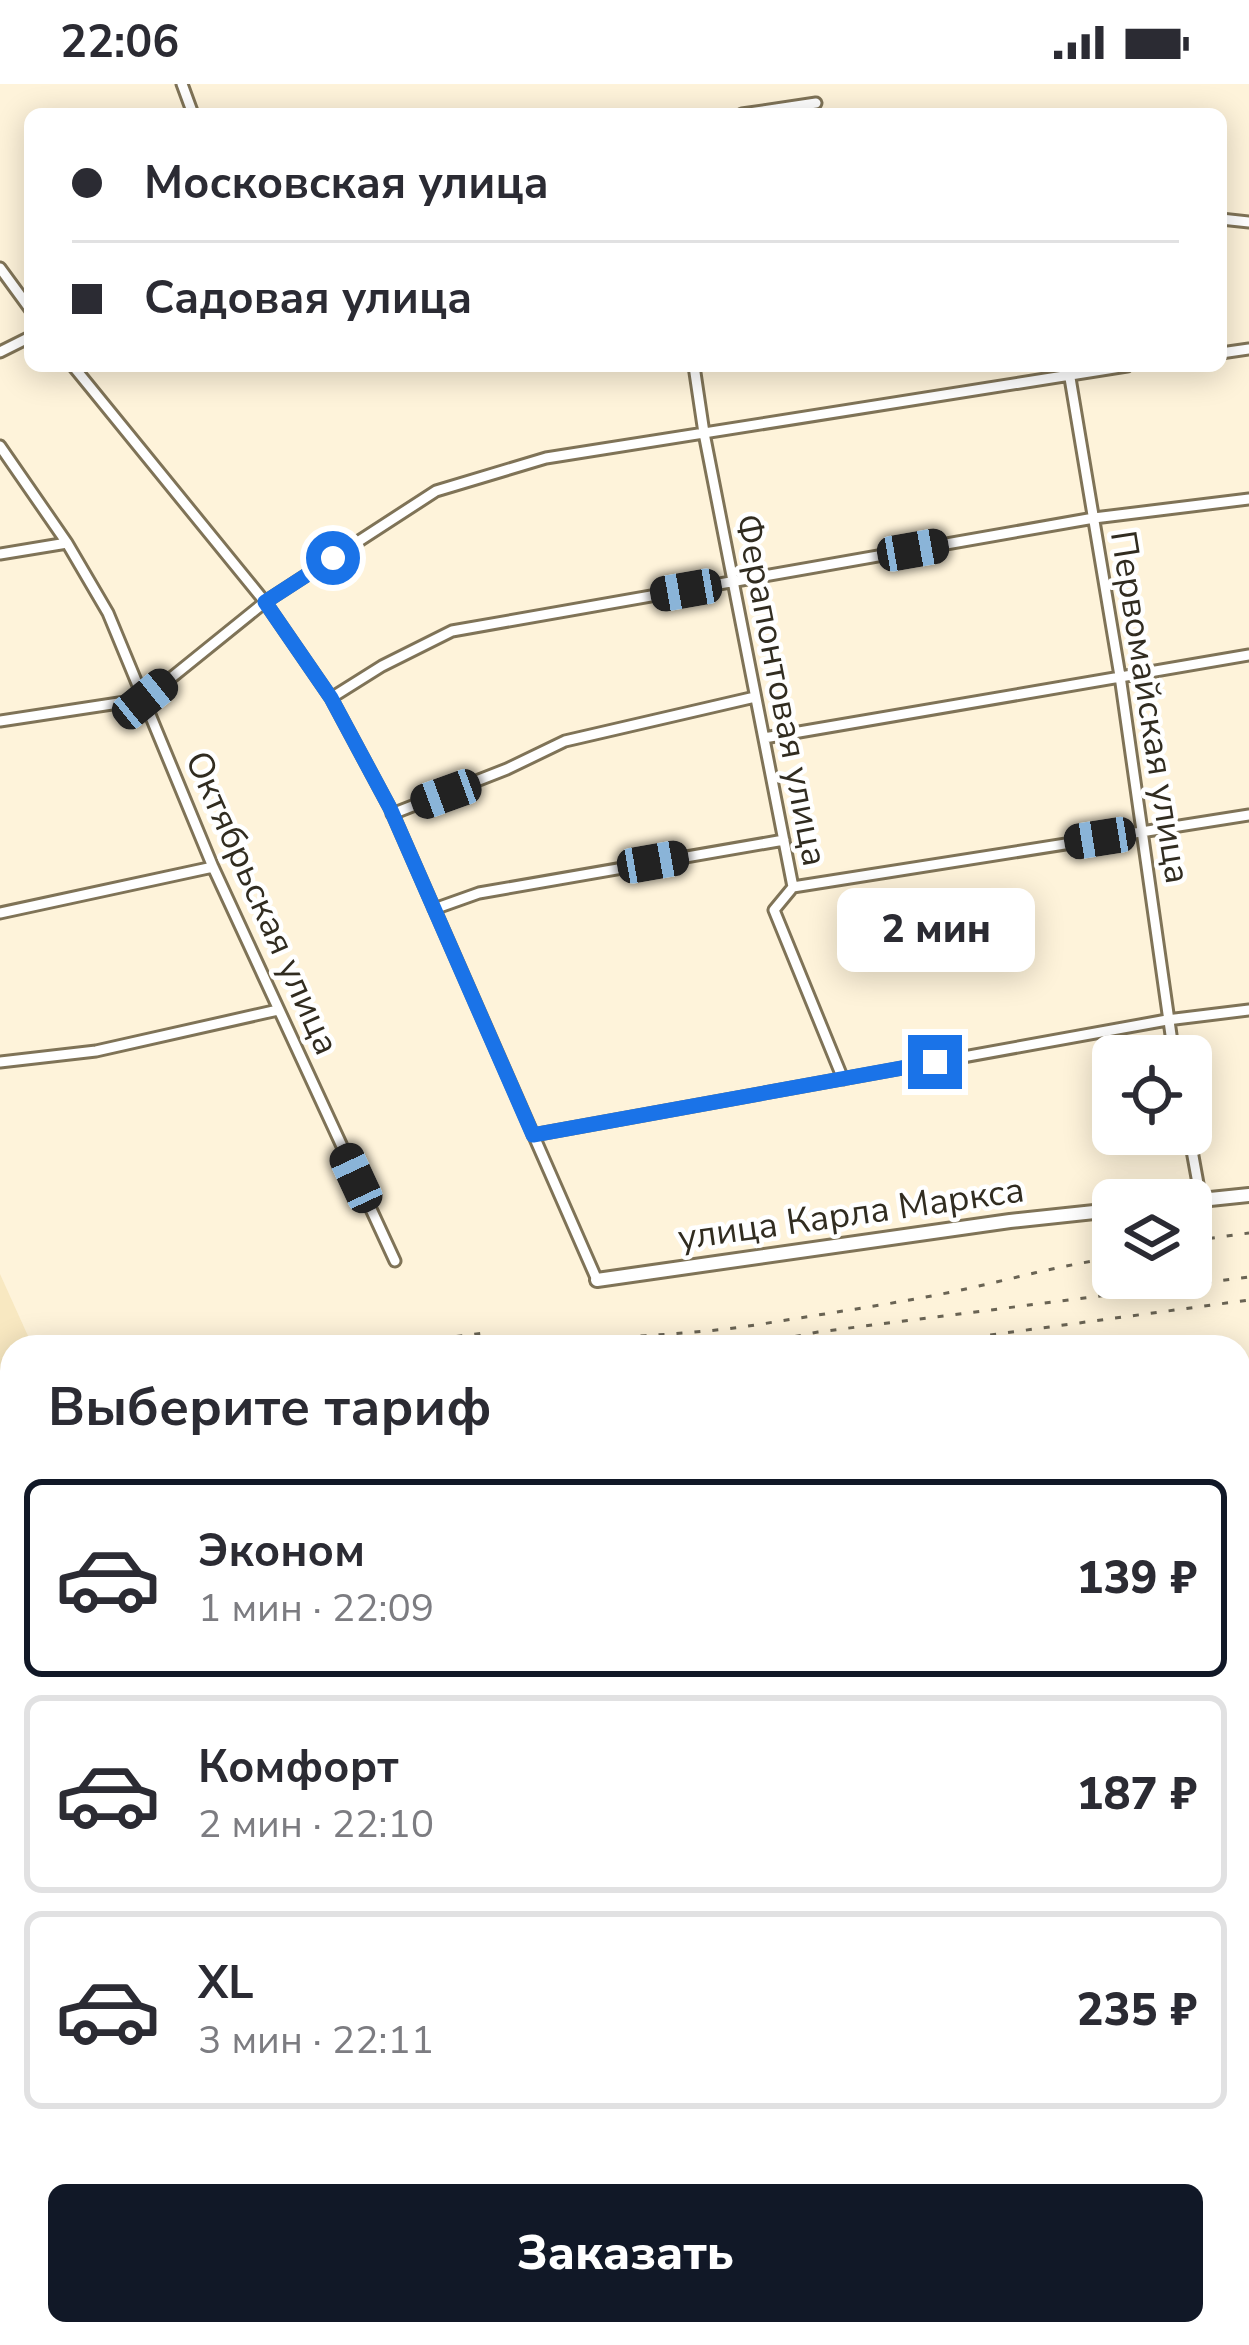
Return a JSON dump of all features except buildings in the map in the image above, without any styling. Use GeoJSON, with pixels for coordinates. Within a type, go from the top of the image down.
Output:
{"type":"FeatureCollection","features":[{"type":"Feature","properties":{"kind":"street"},"geometry":{"type":"LineString","coordinates":[[782,108],[816,103]]}},
{"type":"Feature","properties":{"kind":"street"},"geometry":{"type":"LineString","coordinates":[[0,268],[24,301]]}},
{"type":"Feature","properties":{"kind":"street"},"geometry":{"type":"LineString","coordinates":[[81,372],[265,602],[331,698],[392,814],[597,1280]]}},
{"type":"Feature","properties":{"kind":"street","name":"Ферапонтовая улица"},"geometry":{"type":"LineString","coordinates":[[695,372],[793,887],[774,910],[843,1079]]}},
{"type":"Feature","properties":{"kind":"street"},"geometry":{"type":"LineString","coordinates":[[0,721],[145,699],[265,602],[436,491],[546,458],[1057,372]]}},
{"type":"Feature","properties":{"kind":"street","name":"Первомайская улица"},"geometry":{"type":"LineString","coordinates":[[1069,372],[1120,676],[1170,1035]]}},
{"type":"Feature","properties":{"kind":"street","name":"Октябрьская улица"},"geometry":{"type":"LineString","coordinates":[[0,446],[108,613],[213,867],[395,1262]]}},
{"type":"Feature","properties":{"kind":"street"},"geometry":{"type":"LineString","coordinates":[[331,698],[452,631],[1094,518],[1249,499]]}},
{"type":"Feature","properties":{"kind":"street"},"geometry":{"type":"LineString","coordinates":[[0,554],[67,543]]}},
{"type":"Feature","properties":{"kind":"street"},"geometry":{"type":"LineString","coordinates":[[764,738],[1249,655]]}},
{"type":"Feature","properties":{"kind":"street"},"geometry":{"type":"LineString","coordinates":[[392,814],[565,741],[755,697]]}},
{"type":"Feature","properties":{"kind":"street"},"geometry":{"type":"LineString","coordinates":[[793,887],[1249,815]]}},
{"type":"Feature","properties":{"kind":"street"},"geometry":{"type":"LineString","coordinates":[[434,909],[479,893],[784,839]]}},
{"type":"Feature","properties":{"kind":"street"},"geometry":{"type":"LineString","coordinates":[[0,913],[213,867]]}},
{"type":"Feature","properties":{"kind":"street"},"geometry":{"type":"LineString","coordinates":[[0,1062],[96,1051],[278,1010]]}},
{"type":"Feature","properties":{"kind":"street"},"geometry":{"type":"LineString","coordinates":[[533,1135],[1167,1020],[1249,1010]]}},
{"type":"Feature","properties":{"kind":"street"},"geometry":{"type":"LineString","coordinates":[[1212,1199],[1249,1196]]}},
{"type":"Feature","properties":{"kind":"street","name":"улица Карла Маркса"},"geometry":{"type":"LineString","coordinates":[[597,1280],[1092,1212]]}},
{"type":"Feature","properties":{"kind":"shaded area"},"geometry":{"type":"Polygon","coordinates":[[[0,1274],[28,1335],[0,1335],[0,1274]]]}},
{"type":"Feature","properties":{"kind":"railway"},"geometry":{"type":"LineString","coordinates":[[1212,1238],[1249,1233]]}},
{"type":"Feature","properties":{"kind":"railway"},"geometry":{"type":"LineString","coordinates":[[652,1335],[762,1324],[936,1295],[1092,1262]]}},
{"type":"Feature","properties":{"kind":"railway"},"geometry":{"type":"LineString","coordinates":[[803,1335],[1249,1277]]}},
{"type":"Feature","properties":{"kind":"railway"},"geometry":{"type":"LineString","coordinates":[[990,1335],[1249,1300]]}},
{"type":"Feature","properties":{"kind":"railway"},"geometry":{"type":"LineString","coordinates":[[468,1335],[485,1333]]}},
{"type":"Feature","properties":{"kind":"route"},"geometry":{"type":"LineString","coordinates":[[333,558],[265,602],[331,698],[390,808],[533,1135],[935,1062]]}}]}
